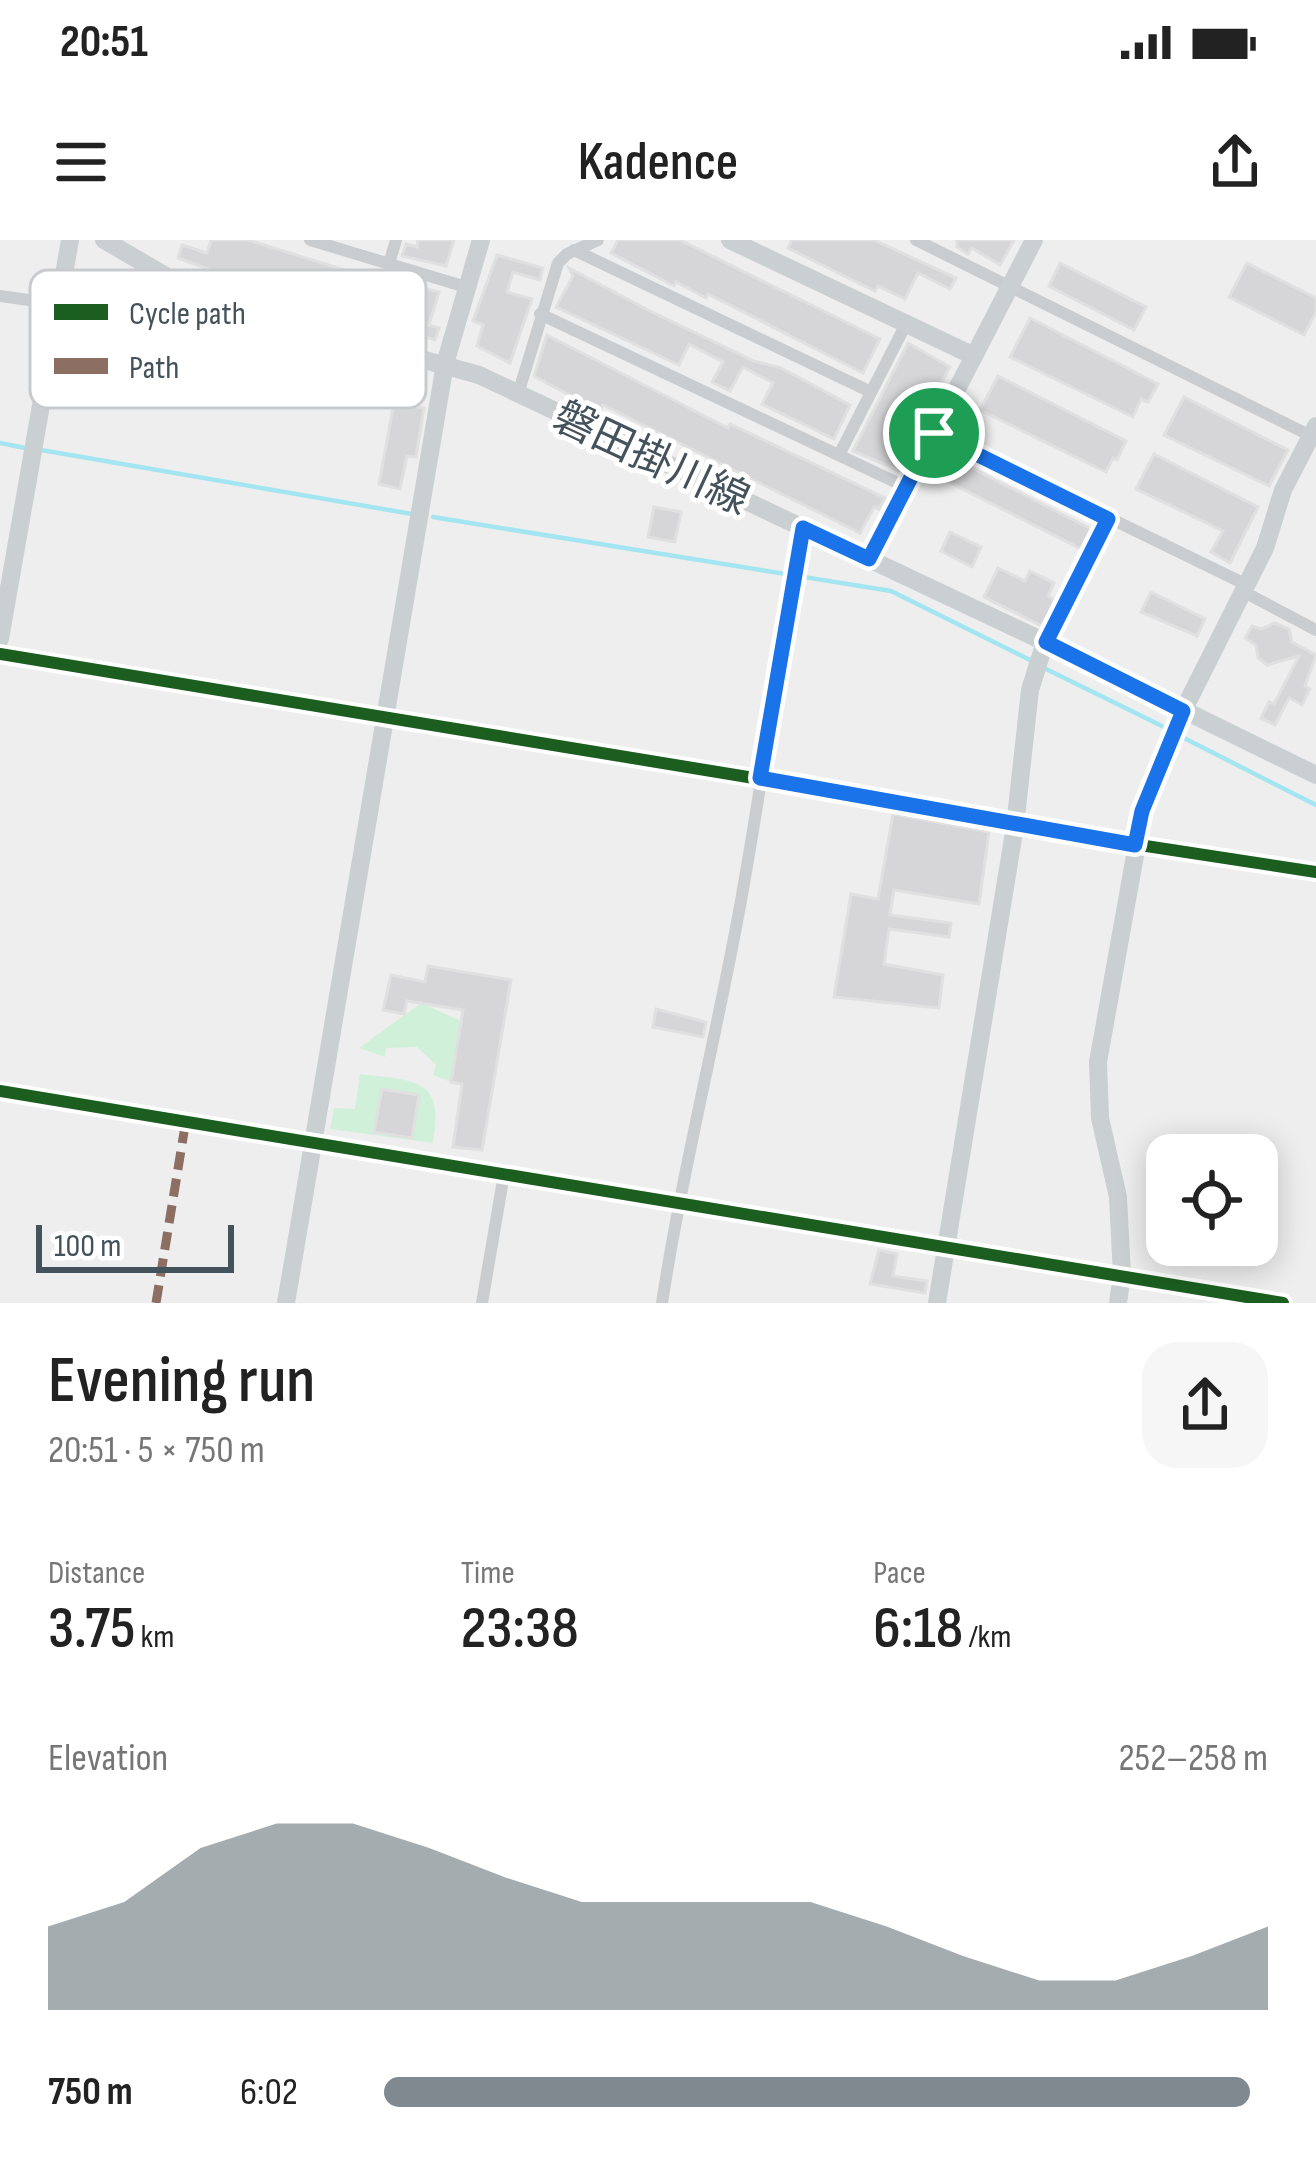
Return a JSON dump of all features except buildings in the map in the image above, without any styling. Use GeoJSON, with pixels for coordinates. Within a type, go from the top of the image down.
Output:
{"type":"FeatureCollection","features":[{"type":"Feature","properties":{"kind":"street"},"geometry":{"type":"LineString","coordinates":[[64,270],[70,240]]}},
{"type":"Feature","properties":{"kind":"street","name":"磐田掛川線"},"geometry":{"type":"LineString","coordinates":[[104,240],[156,270]]}},
{"type":"Feature","properties":{"kind":"street"},"geometry":{"type":"LineString","coordinates":[[314,240],[409,270]]}},
{"type":"Feature","properties":{"kind":"street"},"geometry":{"type":"LineString","coordinates":[[389,264],[396,240]]}},
{"type":"Feature","properties":{"kind":"street"},"geometry":{"type":"LineString","coordinates":[[286,1303],[446,364],[481,240]]}},
{"type":"Feature","properties":{"kind":"street"},"geometry":{"type":"LineString","coordinates":[[518,394],[558,263],[598,240]]}},
{"type":"Feature","properties":{"kind":"street"},"geometry":{"type":"LineString","coordinates":[[916,240],[944,246],[1011,285],[1313,431],[1283,490],[1265,548],[1183,711],[1142,811],[1098,1062],[1100,1118],[1118,1197],[1122,1275],[1118,1303]]}},
{"type":"Feature","properties":{"kind":"street"},"geometry":{"type":"LineString","coordinates":[[869,559],[1034,240]]}},
{"type":"Feature","properties":{"kind":"street"},"geometry":{"type":"LineString","coordinates":[[739,242],[974,356]]}},
{"type":"Feature","properties":{"kind":"street"},"geometry":{"type":"LineString","coordinates":[[574,250],[871,392]]}},
{"type":"Feature","properties":{"kind":"street"},"geometry":{"type":"LineString","coordinates":[[426,275],[466,287]]}},
{"type":"Feature","properties":{"kind":"street"},"geometry":{"type":"LineString","coordinates":[[0,296],[30,300]]}},
{"type":"Feature","properties":{"kind":"street"},"geometry":{"type":"LineString","coordinates":[[540,314],[906,488]]}},
{"type":"Feature","properties":{"kind":"street"},"geometry":{"type":"LineString","coordinates":[[839,455],[905,324]]}},
{"type":"Feature","properties":{"kind":"street","name":"磐田掛川線"},"geometry":{"type":"LineString","coordinates":[[426,359],[518,394],[1046,642],[1316,775]]}},
{"type":"Feature","properties":{"kind":"street"},"geometry":{"type":"LineString","coordinates":[[0,639],[39,408]]}},
{"type":"Feature","properties":{"kind":"street"},"geometry":{"type":"LineString","coordinates":[[934,433],[1245,588],[1316,630]]}},
{"type":"Feature","properties":{"kind":"street"},"geometry":{"type":"LineString","coordinates":[[937,1303],[1015,826],[1030,690],[1046,642],[1108,519]]}},
{"type":"Feature","properties":{"kind":"street"},"geometry":{"type":"LineString","coordinates":[[662,1303],[726,983],[803,528]]}},
{"type":"Feature","properties":{"kind":"street"},"geometry":{"type":"LineString","coordinates":[[0,654],[760,778],[1015,826],[1316,872]]}},
{"type":"Feature","properties":{"kind":"street"},"geometry":{"type":"LineString","coordinates":[[0,1091],[1282,1303]]}},
{"type":"Feature","properties":{"kind":"street"},"geometry":{"type":"LineString","coordinates":[[482,1303],[504,1174]]}},
{"type":"Feature","properties":{"kind":"green space"},"geometry":{"type":"Polygon","coordinates":[[[421,1003],[461,1021],[451,1082],[433,1075],[436,1065],[417,1047],[386,1048],[385,1057],[359,1048],[421,1003]]]}},
{"type":"Feature","properties":{"kind":"green space"},"geometry":{"type":"Polygon","coordinates":[[[360,1074],[422,1086],[434,1105],[433,1143],[330,1129],[334,1108],[355,1109],[360,1074]]]}},
{"type":"Feature","properties":{"kind":"waterway"},"geometry":{"type":"LineString","coordinates":[[0,443],[30,449]]}},
{"type":"Feature","properties":{"kind":"waterway"},"geometry":{"type":"LineString","coordinates":[[41,450],[412,514]]}},
{"type":"Feature","properties":{"kind":"waterway"},"geometry":{"type":"LineString","coordinates":[[433,517],[891,591],[1034,662]]}},
{"type":"Feature","properties":{"kind":"waterway"},"geometry":{"type":"LineString","coordinates":[[1044,668],[1168,729]]}},
{"type":"Feature","properties":{"kind":"waterway"},"geometry":{"type":"LineString","coordinates":[[1178,735],[1316,805]]}},
{"type":"Feature","properties":{"kind":"marked path"},"geometry":{"type":"LineString","coordinates":[[156,1303],[186,1120]]}},
{"type":"Feature","properties":{"kind":"cycle path"},"geometry":{"type":"LineString","coordinates":[[0,654],[760,779],[1015,826],[1316,872]]}},
{"type":"Feature","properties":{"kind":"cycle path"},"geometry":{"type":"LineString","coordinates":[[0,1091],[1283,1303]]}},
{"type":"Feature","properties":{"kind":"route"},"geometry":{"type":"LineString","coordinates":[[934,433],[1108,519],[1046,642],[1183,711],[1142,811],[1135,845],[760,778],[803,528],[869,559],[934,433]]}}]}
